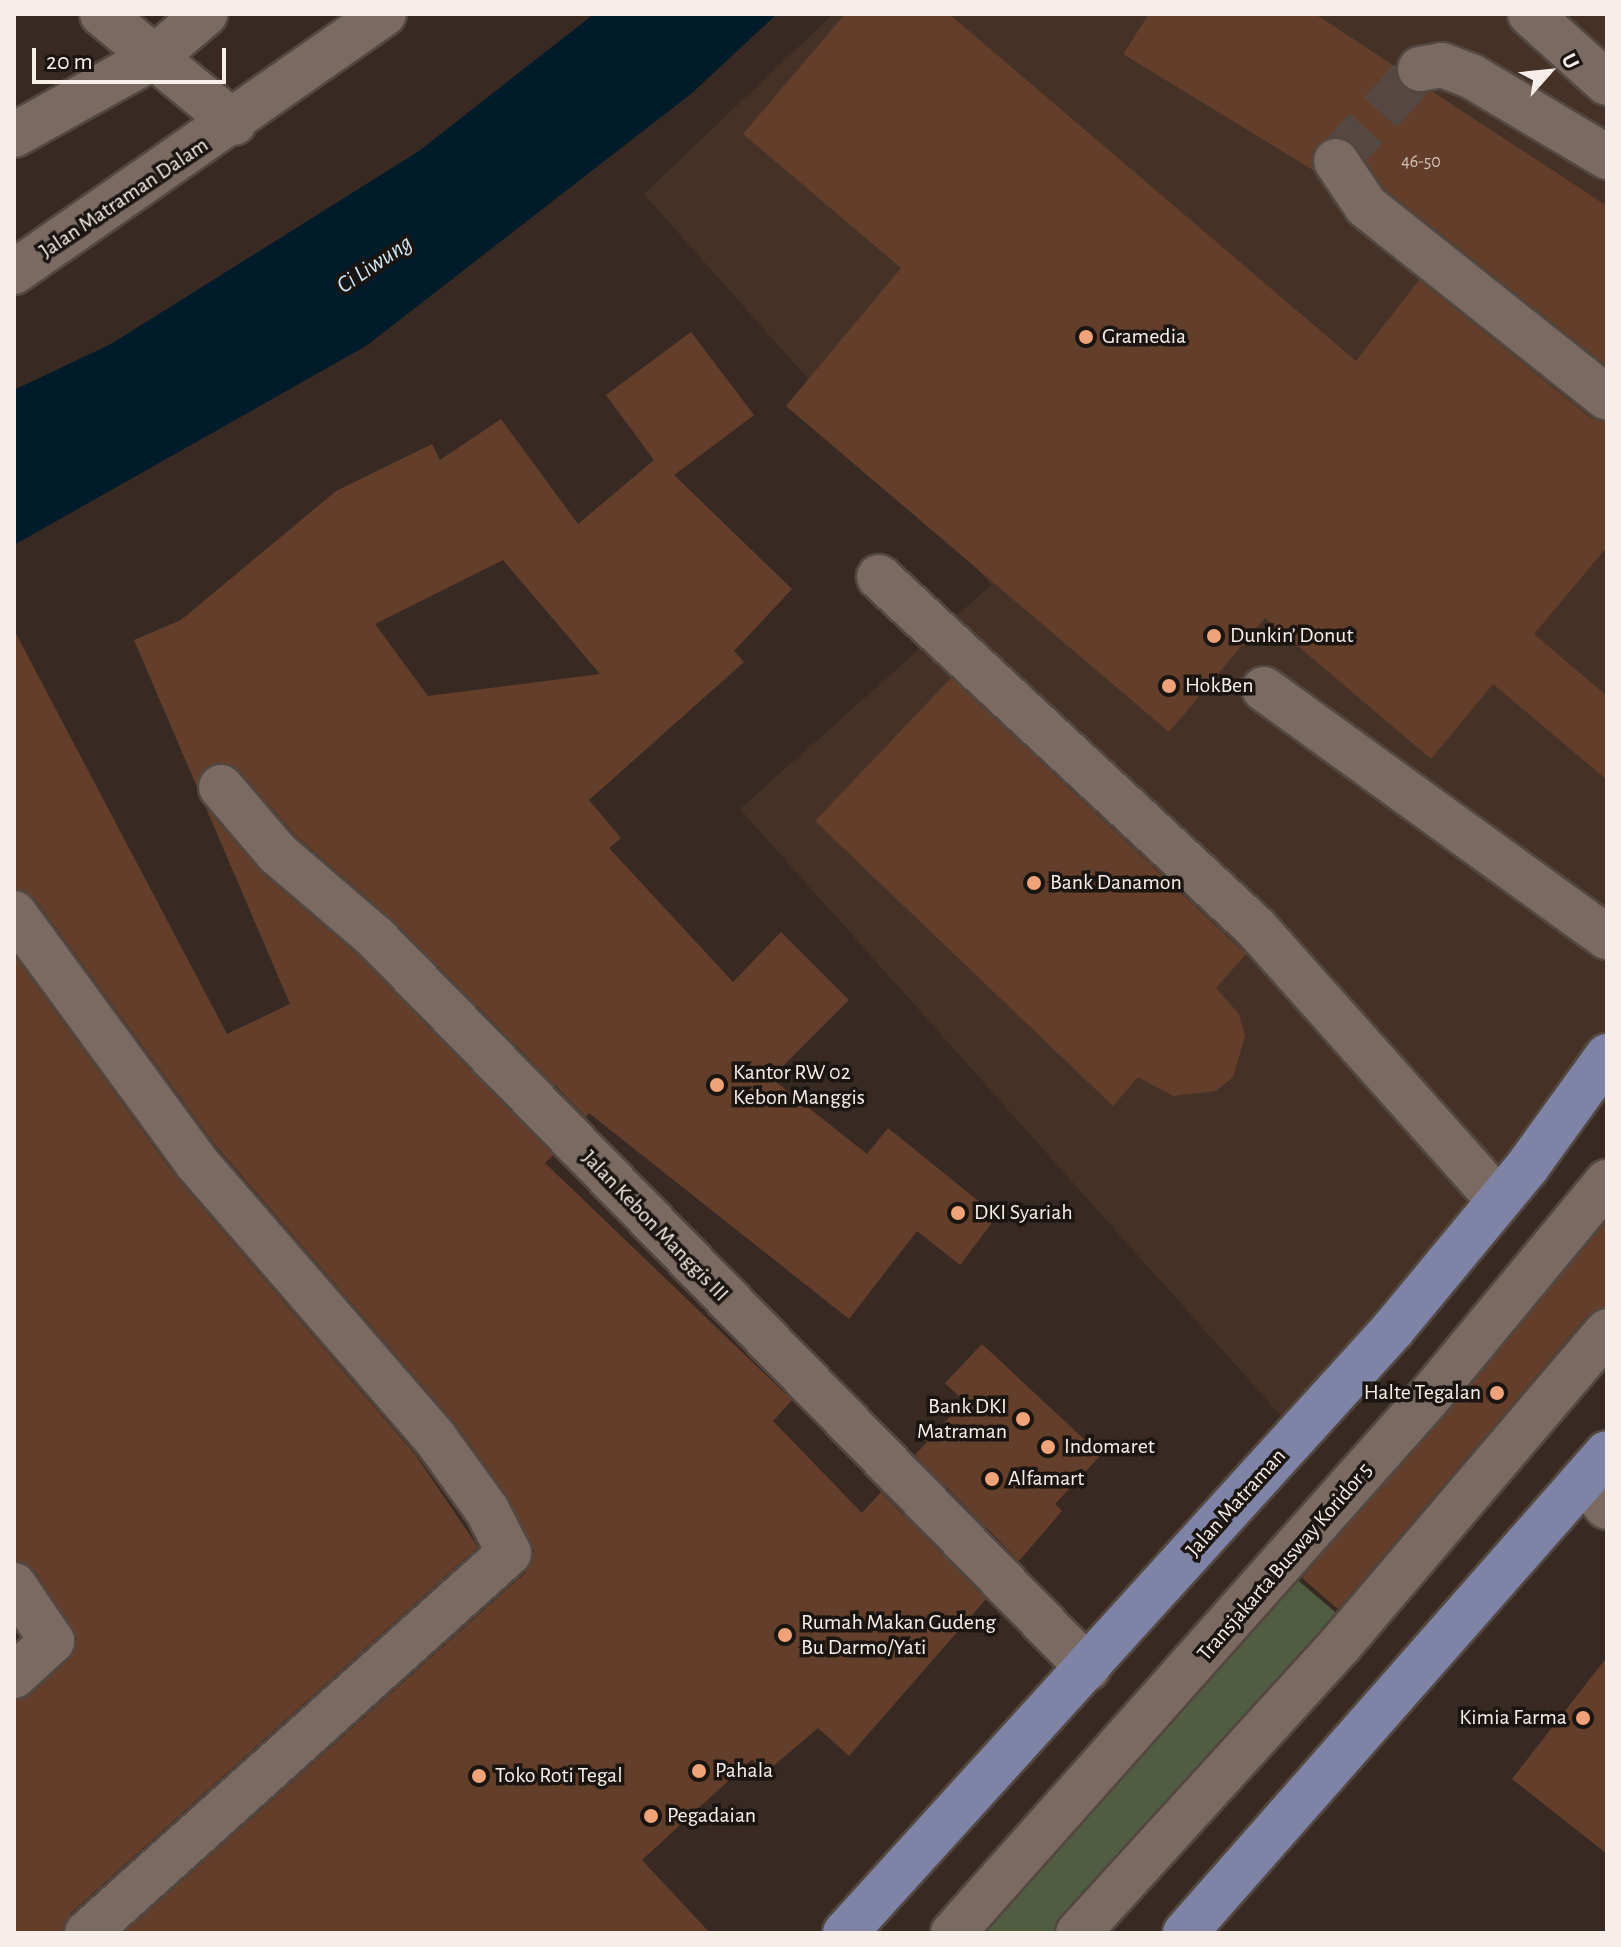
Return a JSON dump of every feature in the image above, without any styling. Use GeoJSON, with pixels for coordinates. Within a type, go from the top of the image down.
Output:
{"type":"FeatureCollection","features":[{"type":"Feature","properties":{"kind":"main road","name":"Jalan Matraman"},"geometry":{"type":"LineString","coordinates":[[845,1933],[1393,1329],[1499,1201],[1607,1056]]}},
{"type":"Feature","properties":{"kind":"main road"},"geometry":{"type":"LineString","coordinates":[[1185,1933],[1599,1480]]}},
{"type":"Feature","properties":{"kind":"street","name":"Jalan Matraman Dalam"},"geometry":{"type":"LineString","coordinates":[[102,14],[234,123]]}},
{"type":"Feature","properties":{"kind":"street"},"geometry":{"type":"LineString","coordinates":[[14,135],[156,56],[205,14]]}},
{"type":"Feature","properties":{"kind":"street","name":"Jalan Matraman Dalam"},"geometry":{"type":"LineString","coordinates":[[14,272],[234,123],[384,14]]}},
{"type":"Feature","properties":{"kind":"street"},"geometry":{"type":"LineString","coordinates":[[1530,14],[1607,83]]}},
{"type":"Feature","properties":{"kind":"street"},"geometry":{"type":"LineString","coordinates":[[1420,69],[1442,65],[1471,76],[1607,157]]}},
{"type":"Feature","properties":{"kind":"street"},"geometry":{"type":"LineString","coordinates":[[1336,161],[1366,206],[1607,398]]}},
{"type":"Feature","properties":{"kind":"street"},"geometry":{"type":"LineString","coordinates":[[879,577],[1256,928],[1499,1201]]}},
{"type":"Feature","properties":{"kind":"street"},"geometry":{"type":"LineString","coordinates":[[1264,689],[1607,937]]}},
{"type":"Feature","properties":{"kind":"street","name":"Jalan Kebon Manggis III"},"geometry":{"type":"LineString","coordinates":[[221,787],[277,853],[376,938],[1088,1668]]}},
{"type":"Feature","properties":{"kind":"street"},"geometry":{"type":"LineString","coordinates":[[14,913],[196,1162],[435,1438],[487,1510],[509,1553],[87,1933]]}},
{"type":"Feature","properties":{"kind":"street","name":"Transjakarta Busway Koridor 5"},"geometry":{"type":"LineString","coordinates":[[953,1933],[1350,1487],[1607,1182]]}},
{"type":"Feature","properties":{"kind":"street"},"geometry":{"type":"LineString","coordinates":[[1078,1933],[1340,1645],[1607,1331]]}},
{"type":"Feature","properties":{"kind":"street"},"geometry":{"type":"LineString","coordinates":[[14,1585],[52,1641],[14,1676]]}},
{"type":"Feature","properties":{"kind":"shaded area"},"geometry":{"type":"Polygon","coordinates":[[[833,14],[1607,14],[1607,1055],[1298,1435],[740,809],[991,585],[644,194],[833,14]]]}},
{"type":"Feature","properties":{"kind":"green space"},"geometry":{"type":"Polygon","coordinates":[[[1281,1566],[1354,1628],[1077,1933],[949,1933],[1281,1566]]]}},
{"type":"Feature","properties":{"kind":"water","name":"Ci Liwung"},"geometry":{"type":"Polygon","coordinates":[[[594,14],[777,14],[692,93],[366,346],[14,545],[14,390],[111,344],[419,151],[594,14]]]}},
{"type":"Feature","properties":{"kind":"building","name":"Gramedia"},"geometry":{"type":"Polygon","coordinates":[[[845,14],[949,14],[1356,361],[1419,280],[1591,418],[1607,422],[1607,547],[1534,634],[1607,696],[1607,780],[1493,684],[1431,759],[1265,618],[1169,732],[786,406],[901,268],[743,134],[845,14]]]}},
{"type":"Feature","properties":{"kind":"building"},"geometry":{"type":"Polygon","coordinates":[[[1149,14],[1315,14],[1396,67],[1401,85],[1411,92],[1433,92],[1607,206],[1607,366],[1385,189],[1348,139],[1322,141],[1313,151],[1313,170],[1123,54],[1149,14]]]}},
{"type":"Feature","properties":{"kind":"building"},"geometry":{"type":"Polygon","coordinates":[[[691,332],[754,415],[674,475],[792,589],[734,651],[744,662],[589,800],[621,838],[609,848],[733,982],[781,932],[849,1000],[771,1078],[867,1154],[888,1128],[997,1216],[960,1265],[917,1231],[849,1319],[589,1113],[586,1117],[394,921],[295,835],[239,770],[216,763],[204,769],[197,787],[134,640],[181,620],[336,491],[432,444],[440,460],[501,419],[578,524],[654,460],[606,395],[691,332]],[[503,560],[375,624],[428,696],[600,674],[503,560]]]}},
{"type":"Feature","properties":{"kind":"building"},"geometry":{"type":"Polygon","coordinates":[[[14,630],[227,1034],[290,1004],[206,808],[261,872],[359,956],[553,1155],[545,1163],[792,1400],[773,1421],[862,1513],[881,1492],[986,1599],[849,1756],[818,1728],[764,1774],[752,1759],[642,1860],[710,1933],[124,1933],[526,1572],[534,1551],[507,1496],[455,1423],[216,1146],[34,898],[14,888],[14,630]]]}},
{"type":"Feature","properties":{"kind":"building","name":"Bank Danamon"},"geometry":{"type":"Polygon","coordinates":[[[951,678],[1246,954],[1216,988],[1239,1014],[1245,1036],[1233,1077],[1216,1091],[1173,1096],[1138,1077],[1113,1106],[815,821],[951,678]]]}},
{"type":"Feature","properties":{"kind":"building"},"geometry":{"type":"Polygon","coordinates":[[[14,955],[176,1177],[415,1454],[478,1547],[70,1914],[63,1933],[14,1933],[14,1700],[31,1694],[69,1659],[77,1639],[35,1571],[14,1560],[14,955]]]}},
{"type":"Feature","properties":{"kind":"building","name":"Halte Tegalan"},"geometry":{"type":"Polygon","coordinates":[[[1607,1221],[1607,1307],[1588,1315],[1338,1609],[1302,1578],[1607,1221]]]}},
{"type":"Feature","properties":{"kind":"building"},"geometry":{"type":"Polygon","coordinates":[[[982,1344],[1101,1455],[1055,1504],[1062,1511],[1019,1561],[915,1455],[964,1401],[945,1383],[982,1344]]]}},
{"type":"Feature","properties":{"kind":"building","name":"Kimia Farma"},"geometry":{"type":"Polygon","coordinates":[[[1607,1657],[1607,1854],[1512,1779],[1607,1657]]]}},
{"type":"Feature","properties":{"kind":"tunnel"},"geometry":{"type":"LineString","coordinates":[[1336,161],[1420,69]]}},
{"type":"Feature","properties":{"kind":"place","name":"Gramedia"},"geometry":{"type":"Point","coordinates":[1086,337]}},
{"type":"Feature","properties":{"kind":"place","name":"Dunkin’ Donut"},"geometry":{"type":"Point","coordinates":[1214,636]}},
{"type":"Feature","properties":{"kind":"place","name":"HokBen"},"geometry":{"type":"Point","coordinates":[1169,686]}},
{"type":"Feature","properties":{"kind":"place","name":"Bank Danamon"},"geometry":{"type":"Point","coordinates":[1034,883]}},
{"type":"Feature","properties":{"kind":"place","name":"Kantor RW 02 Kebon Manggis"},"geometry":{"type":"Point","coordinates":[717,1085]}},
{"type":"Feature","properties":{"kind":"place","name":"DKI Syariah"},"geometry":{"type":"Point","coordinates":[958,1213]}},
{"type":"Feature","properties":{"kind":"place","name":"Halte Tegalan"},"geometry":{"type":"Point","coordinates":[1497,1393]}},
{"type":"Feature","properties":{"kind":"place","name":"Bank DKI Matraman"},"geometry":{"type":"Point","coordinates":[1023,1419]}},
{"type":"Feature","properties":{"kind":"place","name":"Indomaret"},"geometry":{"type":"Point","coordinates":[1048,1447]}},
{"type":"Feature","properties":{"kind":"place","name":"Alfamart"},"geometry":{"type":"Point","coordinates":[992,1479]}},
{"type":"Feature","properties":{"kind":"place","name":"Rumah Makan Gudeng Bu Darmo/Yati"},"geometry":{"type":"Point","coordinates":[785,1635]}},
{"type":"Feature","properties":{"kind":"place","name":"Kimia Farma"},"geometry":{"type":"Point","coordinates":[1583,1718]}},
{"type":"Feature","properties":{"kind":"place","name":"Pahala"},"geometry":{"type":"Point","coordinates":[699,1771]}},
{"type":"Feature","properties":{"kind":"place","name":"Toko Roti Tegal"},"geometry":{"type":"Point","coordinates":[479,1776]}},
{"type":"Feature","properties":{"kind":"place","name":"Pegadaian"},"geometry":{"type":"Point","coordinates":[651,1816]}}]}
